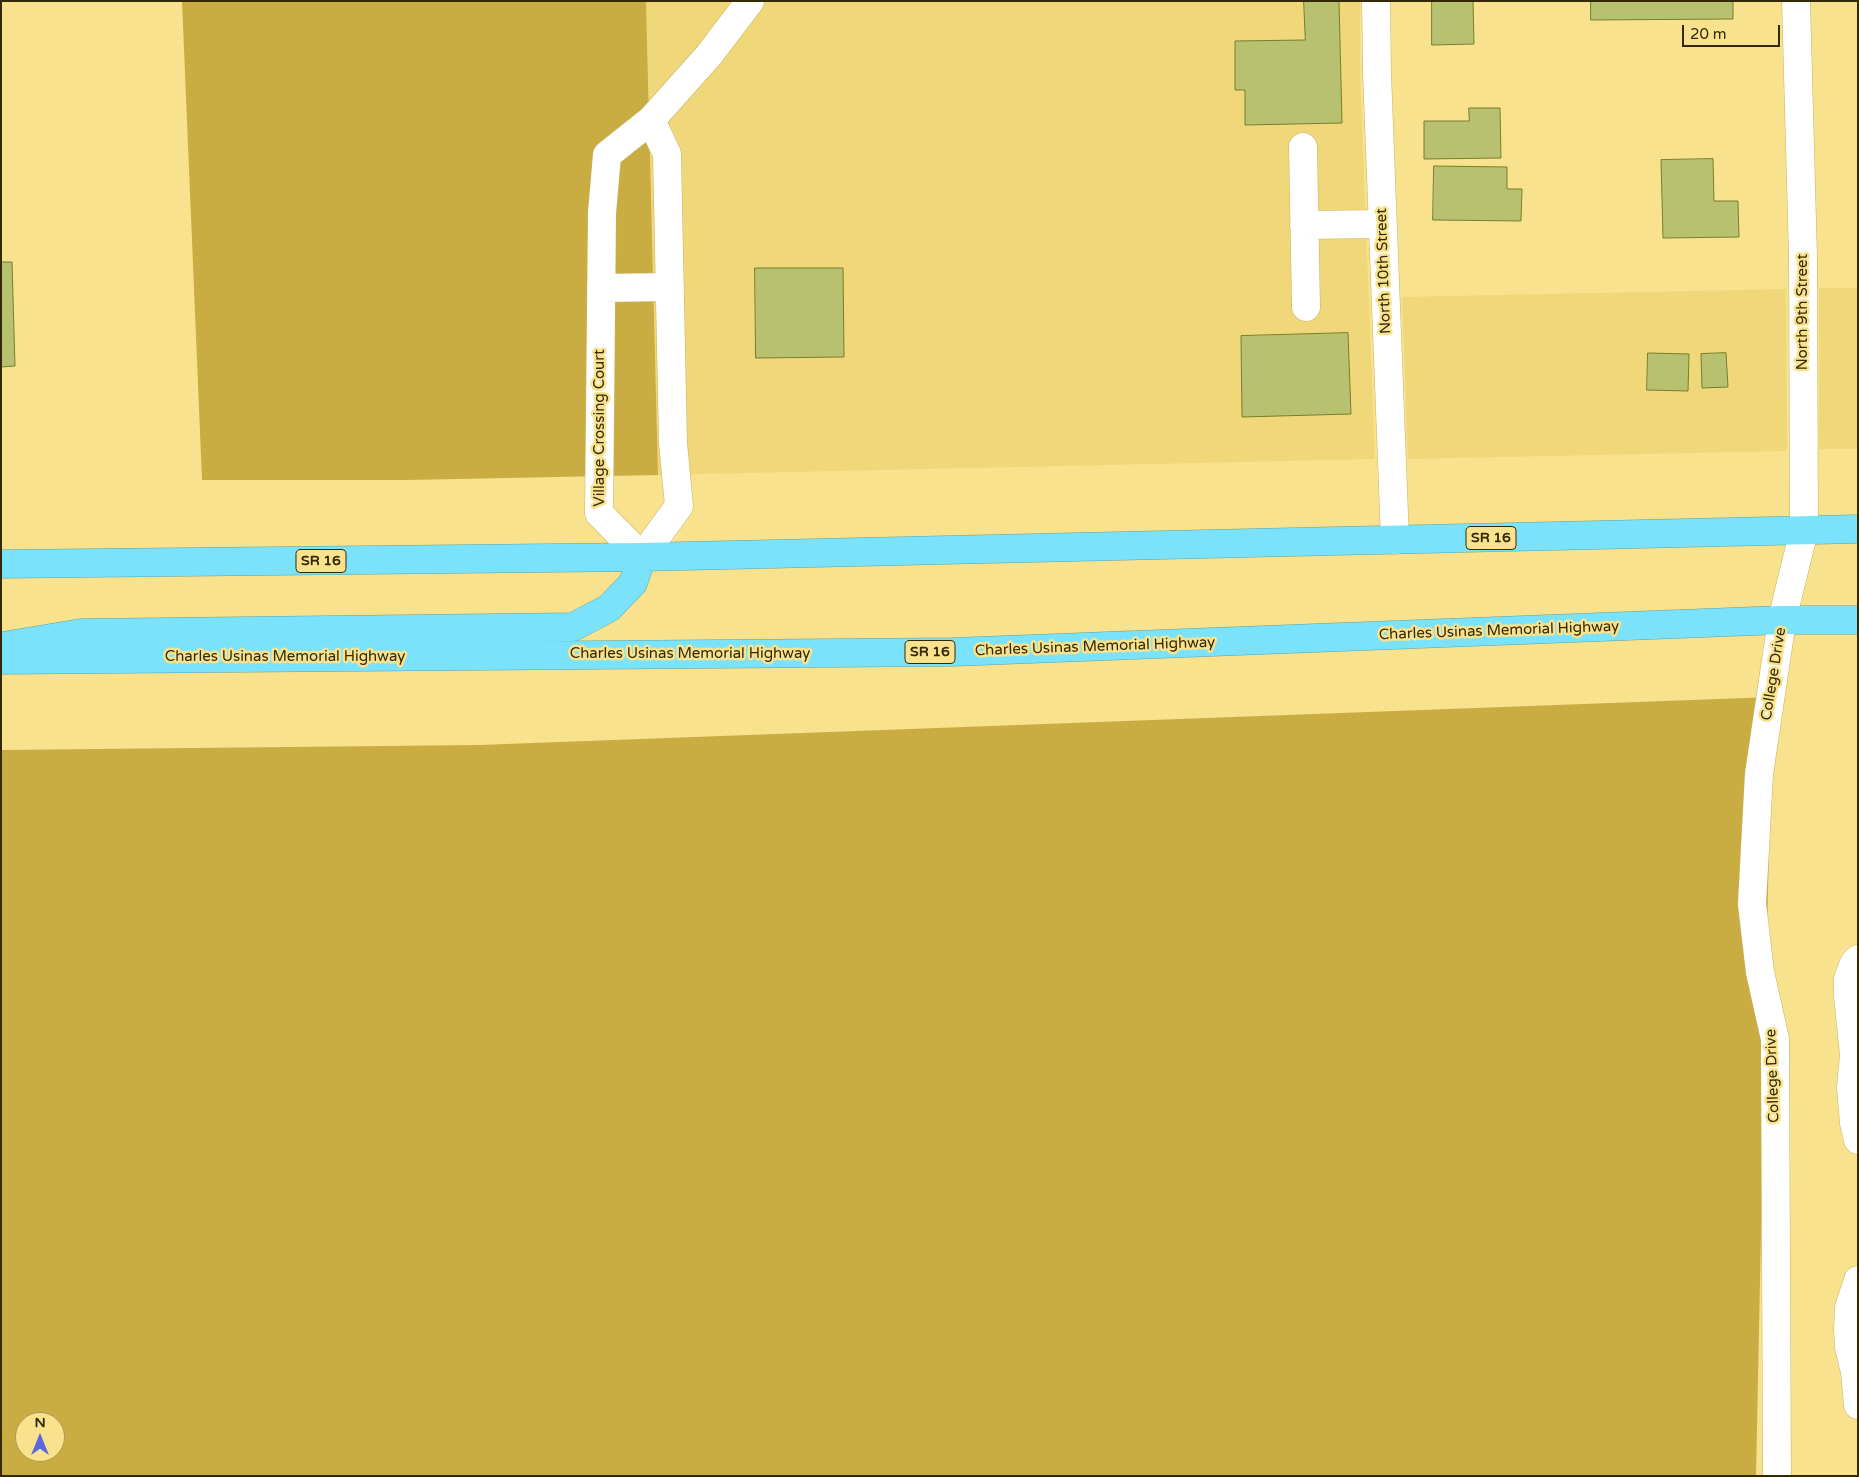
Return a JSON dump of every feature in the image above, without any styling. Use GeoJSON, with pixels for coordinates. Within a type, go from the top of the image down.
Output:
{"type":"FeatureCollection","features":[{"type":"Feature","properties":{"kind":"highway","name":"SR 16"},"geometry":{"type":"LineString","coordinates":[[1,564],[642,557],[1858,529]]}},
{"type":"Feature","properties":{"kind":"highway"},"geometry":{"type":"LineString","coordinates":[[1,646],[81,633],[573,627],[609,608],[633,583],[642,557]]}},
{"type":"Feature","properties":{"kind":"highway","name":"Charles Usinas Memorial Highway"},"geometry":{"type":"LineString","coordinates":[[1,660],[953,652],[1782,620],[1858,620]]}},
{"type":"Feature","properties":{"kind":"street","name":"Village Crossing Court"},"geometry":{"type":"LineString","coordinates":[[642,557],[599,513],[602,213],[607,155],[651,120],[709,55],[750,1]]}},
{"type":"Feature","properties":{"kind":"street","name":"North 10th Street"},"geometry":{"type":"LineString","coordinates":[[1376,1],[1382,224],[1395,540]]}},
{"type":"Feature","properties":{"kind":"street","name":"North 9th Street"},"geometry":{"type":"LineString","coordinates":[[1782,620],[1804,530],[1803,257],[1796,1]]}},
{"type":"Feature","properties":{"kind":"street"},"geometry":{"type":"LineString","coordinates":[[642,557],[679,506],[673,443],[667,154],[651,120]]}},
{"type":"Feature","properties":{"kind":"street"},"geometry":{"type":"LineString","coordinates":[[1303,147],[1306,307]]}},
{"type":"Feature","properties":{"kind":"street"},"geometry":{"type":"LineString","coordinates":[[1304,226],[1382,224]]}},
{"type":"Feature","properties":{"kind":"street"},"geometry":{"type":"LineString","coordinates":[[602,288],[670,287]]}},
{"type":"Feature","properties":{"kind":"street","name":"College Drive"},"geometry":{"type":"LineString","coordinates":[[1777,1476],[1774,1039],[1760,972],[1752,904],[1759,774],[1782,620]]}},
{"type":"Feature","properties":{"kind":"street"},"geometry":{"type":"LineString","coordinates":[[1858,959],[1854,963],[1848,979],[1854,1055],[1851,1086],[1854,1123],[1858,1140]]}},
{"type":"Feature","properties":{"kind":"street"},"geometry":{"type":"LineString","coordinates":[[1858,1280],[1849,1308],[1848,1329],[1858,1405]]}},
{"type":"Feature","properties":{"kind":"shaded area"},"geometry":{"type":"Polygon","coordinates":[[[182,1],[646,1],[658,475],[407,480],[202,480],[182,1]]]}},
{"type":"Feature","properties":{"kind":"shaded area"},"geometry":{"type":"Polygon","coordinates":[[[646,1],[1360,1],[1360,75],[1375,459],[658,475],[646,1]]]}},
{"type":"Feature","properties":{"kind":"shaded area"},"geometry":{"type":"Polygon","coordinates":[[[1819,288],[1858,288],[1858,449],[1819,449],[1819,288]]]}},
{"type":"Feature","properties":{"kind":"shaded area"},"geometry":{"type":"Polygon","coordinates":[[[1786,289],[1787,451],[1408,459],[1402,297],[1786,289]]]}},
{"type":"Feature","properties":{"kind":"shaded area"},"geometry":{"type":"Polygon","coordinates":[[[1772,697],[1756,1476],[1,1476],[1,750],[479,745],[1772,697]]]}},
{"type":"Feature","properties":{"kind":"building"},"geometry":{"type":"Polygon","coordinates":[[[1304,1],[1339,1],[1342,123],[1245,125],[1245,90],[1235,90],[1235,41],[1305,40],[1304,1]]]}},
{"type":"Feature","properties":{"kind":"building"},"geometry":{"type":"Polygon","coordinates":[[[1432,1],[1473,1],[1474,44],[1432,45],[1432,1]]]}},
{"type":"Feature","properties":{"kind":"building"},"geometry":{"type":"Polygon","coordinates":[[[1591,1],[1733,1],[1733,19],[1591,20],[1591,1]]]}},
{"type":"Feature","properties":{"kind":"building"},"geometry":{"type":"Polygon","coordinates":[[[1469,108],[1500,108],[1501,158],[1424,159],[1424,121],[1469,121],[1469,108]]]}},
{"type":"Feature","properties":{"kind":"building"},"geometry":{"type":"Polygon","coordinates":[[[1713,159],[1714,201],[1738,201],[1739,237],[1663,238],[1661,160],[1713,159]]]}},
{"type":"Feature","properties":{"kind":"building"},"geometry":{"type":"Polygon","coordinates":[[[1434,166],[1507,167],[1507,189],[1522,189],[1521,221],[1433,220],[1434,166]]]}},
{"type":"Feature","properties":{"kind":"building"},"geometry":{"type":"Polygon","coordinates":[[[1,262],[12,262],[15,366],[1,367],[1,262]]]}},
{"type":"Feature","properties":{"kind":"building"},"geometry":{"type":"Polygon","coordinates":[[[755,268],[843,268],[844,357],[756,358],[755,268]]]}},
{"type":"Feature","properties":{"kind":"building"},"geometry":{"type":"Polygon","coordinates":[[[1348,333],[1351,414],[1242,417],[1241,336],[1348,333]]]}},
{"type":"Feature","properties":{"kind":"building"},"geometry":{"type":"Polygon","coordinates":[[[1648,353],[1689,354],[1688,391],[1647,390],[1648,353]]]}},
{"type":"Feature","properties":{"kind":"building"},"geometry":{"type":"Polygon","coordinates":[[[1726,353],[1728,387],[1702,388],[1701,354],[1726,353]]]}}]}
